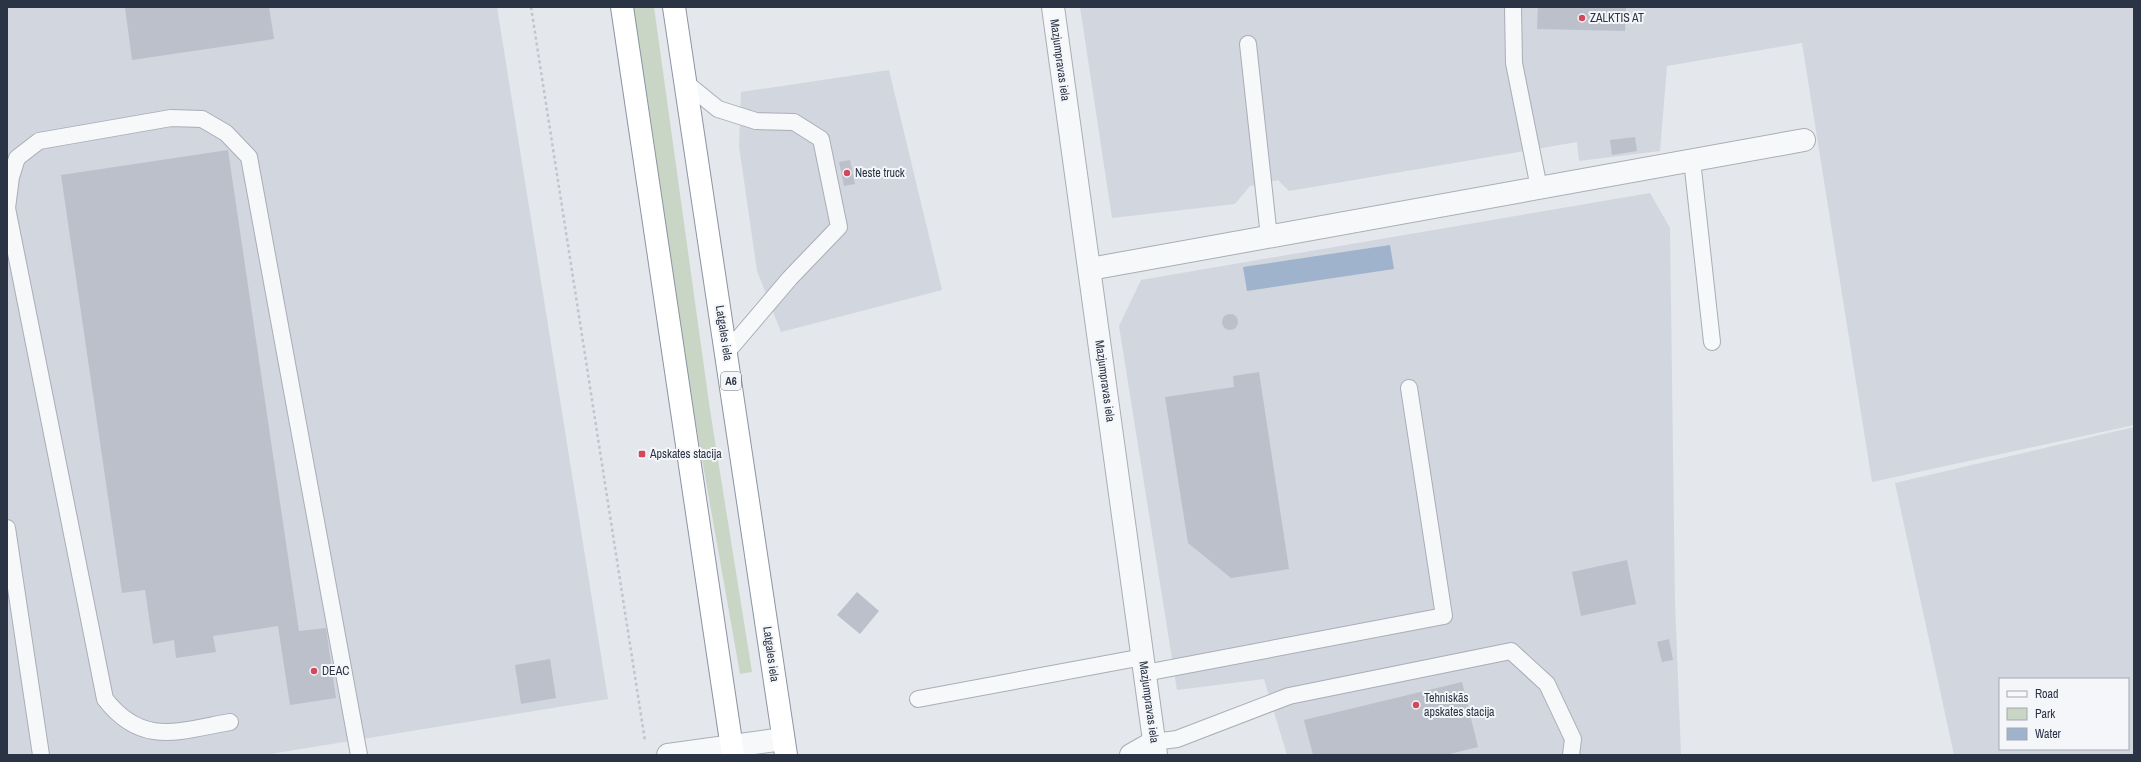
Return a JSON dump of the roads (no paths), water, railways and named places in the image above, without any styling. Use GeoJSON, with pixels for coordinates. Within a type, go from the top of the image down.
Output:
{"type":"FeatureCollection","features":[{"type":"Feature","properties":{"kind":"highway"},"geometry":{"type":"LineString","coordinates":[[622,7],[732,751]]}},
{"type":"Feature","properties":{"kind":"highway","name":"Latgales iela"},"geometry":{"type":"LineString","coordinates":[[674,7],[727,352],[785,747]]}},
{"type":"Feature","properties":{"kind":"street","name":"Mazjumpravas iela"},"geometry":{"type":"LineString","coordinates":[[1053,7],[1155,748]]}},
{"type":"Feature","properties":{"kind":"street"},"geometry":{"type":"LineString","coordinates":[[1090,269],[1804,140]]}},
{"type":"Feature","properties":{"kind":"street"},"geometry":{"type":"LineString","coordinates":[[668,755],[785,747]]}},
{"type":"Feature","properties":{"kind":"street"},"geometry":{"type":"LineString","coordinates":[[1131,755],[1155,748]]}},
{"type":"Feature","properties":{"kind":"lane"},"geometry":{"type":"LineString","coordinates":[[1513,7],[1514,63],[1539,188]]}},
{"type":"Feature","properties":{"kind":"lane"},"geometry":{"type":"LineString","coordinates":[[1248,44],[1269,237]]}},
{"type":"Feature","properties":{"kind":"lane"},"geometry":{"type":"LineString","coordinates":[[686,83],[718,109],[756,121],[794,122],[821,140],[839,227],[790,278],[727,352]]}},
{"type":"Feature","properties":{"kind":"lane"},"geometry":{"type":"LineString","coordinates":[[230,722],[170,733],[143,730],[116,714],[105,699],[7,208],[11,177],[17,158],[39,141],[171,118],[202,119],[226,133],[249,157],[359,755]]}},
{"type":"Feature","properties":{"kind":"lane"},"geometry":{"type":"LineString","coordinates":[[1692,160],[1712,342]]}},
{"type":"Feature","properties":{"kind":"lane"},"geometry":{"type":"LineString","coordinates":[[918,699],[1144,665],[1444,616],[1409,388]]}},
{"type":"Feature","properties":{"kind":"lane"},"geometry":{"type":"LineString","coordinates":[[7,528],[40,755]]}},
{"type":"Feature","properties":{"kind":"lane"},"geometry":{"type":"LineString","coordinates":[[1155,748],[1289,696],[1512,651],[1547,684],[1573,739],[1571,755]]}},
{"type":"Feature","properties":{"kind":"water"},"geometry":{"type":"Polygon","coordinates":[[[1390,245],[1394,269],[1247,291],[1243,267],[1390,245]]]}},
{"type":"Feature","properties":{"kind":"place","name":"ZALKTIS AT"},"geometry":{"type":"Point","coordinates":[1582,18]}},
{"type":"Feature","properties":{"kind":"place","name":"Neste truck"},"geometry":{"type":"Point","coordinates":[847,173]}},
{"type":"Feature","properties":{"kind":"place","name":"Apskates stacija"},"geometry":{"type":"Point","coordinates":[642,454]}},
{"type":"Feature","properties":{"kind":"place","name":"DEAC"},"geometry":{"type":"Point","coordinates":[314,671]}},
{"type":"Feature","properties":{"kind":"place","name":"Tehniskās apskates stacija"},"geometry":{"type":"Point","coordinates":[1416,705]}}]}
